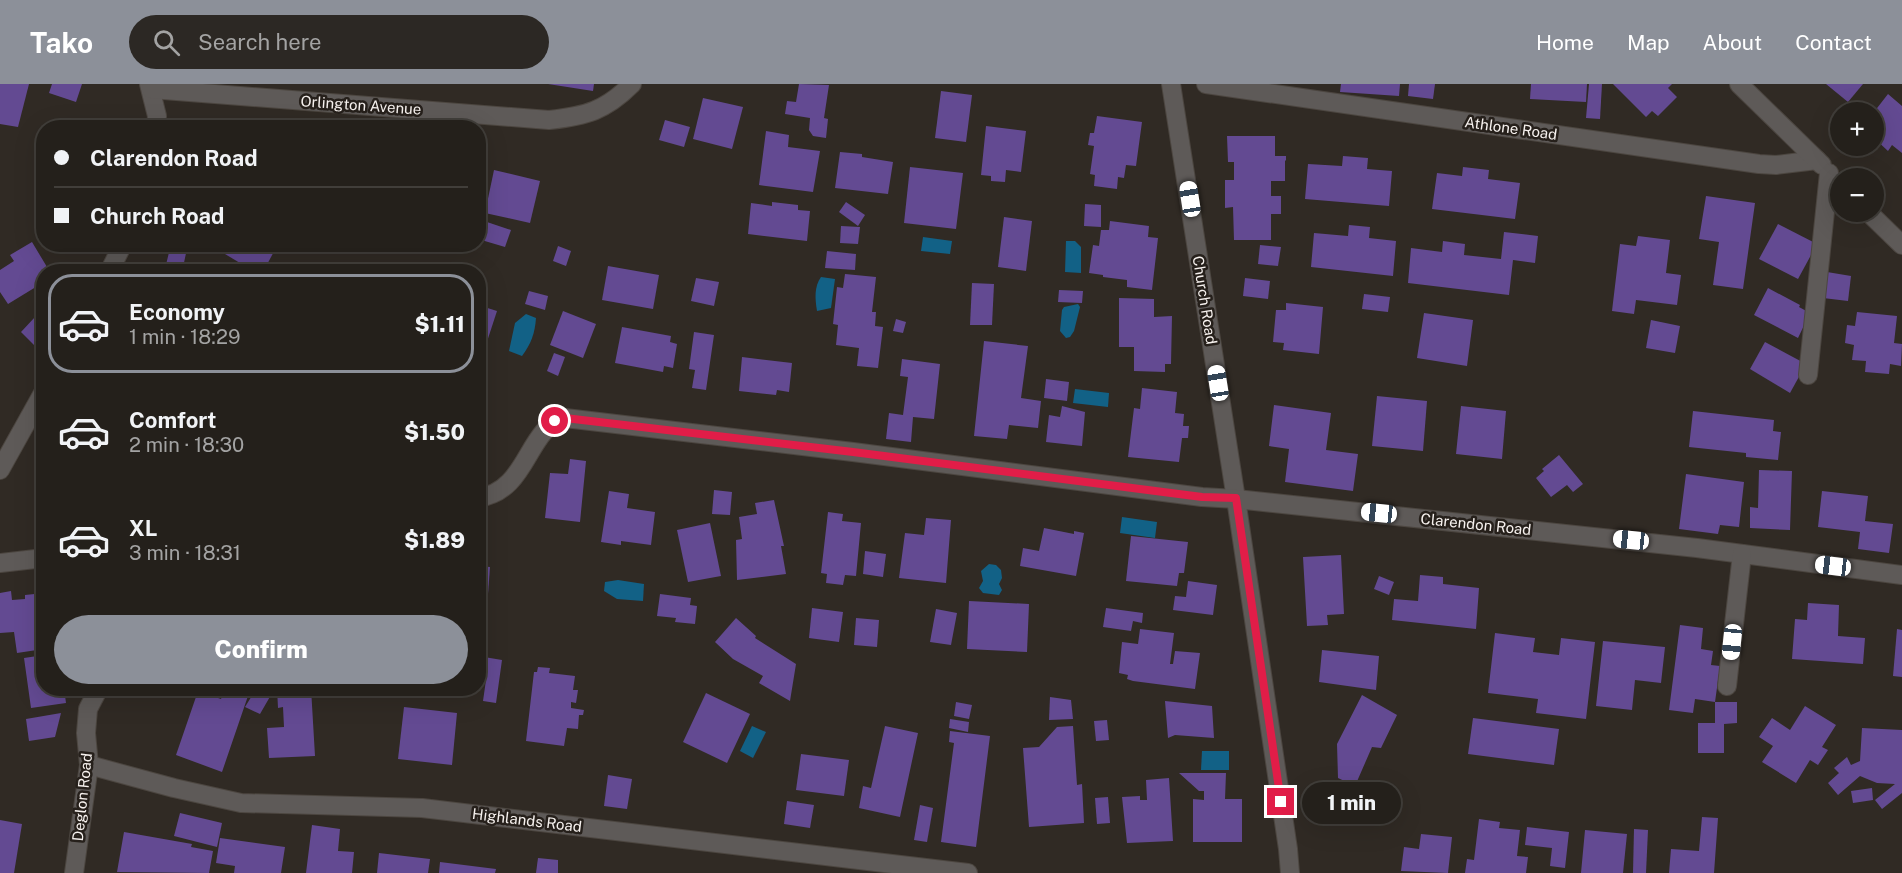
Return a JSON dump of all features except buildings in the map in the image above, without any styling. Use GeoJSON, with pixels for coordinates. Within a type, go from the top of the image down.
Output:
{"type":"FeatureCollection","features":[{"type":"Feature","properties":{"kind":"street","name":"Orlington Avenue"},"geometry":{"type":"LineString","coordinates":[[150,87],[211,89],[549,120],[579,117],[603,107],[632,84]]}},
{"type":"Feature","properties":{"kind":"street","name":"Church Road"},"geometry":{"type":"LineString","coordinates":[[1172,84],[1236,498],[1290,873]]}},
{"type":"Feature","properties":{"kind":"street","name":"Athlone Road"},"geometry":{"type":"LineString","coordinates":[[1206,84],[1759,164],[1829,172]]}},
{"type":"Feature","properties":{"kind":"street"},"geometry":{"type":"LineString","coordinates":[[1739,84],[1829,172],[1808,375]]}},
{"type":"Feature","properties":{"kind":"street"},"geometry":{"type":"LineString","coordinates":[[150,87],[157,120]]}},
{"type":"Feature","properties":{"kind":"street"},"geometry":{"type":"LineString","coordinates":[[1878,222],[1902,245]]}},
{"type":"Feature","properties":{"kind":"street"},"geometry":{"type":"LineString","coordinates":[[0,470],[36,405]]}},
{"type":"Feature","properties":{"kind":"street","name":"Clarendon Road"},"geometry":{"type":"LineString","coordinates":[[486,496],[501,491],[511,483],[531,450],[546,431],[555,421],[565,418],[1202,497],[1236,498],[1742,554],[1902,575]]}},
{"type":"Feature","properties":{"kind":"street"},"geometry":{"type":"LineString","coordinates":[[1727,686],[1742,554]]}},
{"type":"Feature","properties":{"kind":"street"},"geometry":{"type":"LineString","coordinates":[[0,563],[36,559]]}},
{"type":"Feature","properties":{"kind":"street","name":"Deglon Road"},"geometry":{"type":"LineString","coordinates":[[74,873],[89,765],[86,733],[88,709],[95,696]]}},
{"type":"Feature","properties":{"kind":"street","name":"Highlands Road"},"geometry":{"type":"LineString","coordinates":[[89,765],[241,803],[422,808],[968,873]]}},
{"type":"Feature","properties":{"kind":"water"},"geometry":{"type":"Polygon","coordinates":[[[923,237],[952,241],[950,254],[921,251],[923,237]]]}},
{"type":"Feature","properties":{"kind":"water"},"geometry":{"type":"Polygon","coordinates":[[[1066,241],[1075,241],[1081,247],[1081,273],[1065,272],[1066,241]]]}},
{"type":"Feature","properties":{"kind":"water"},"geometry":{"type":"Polygon","coordinates":[[[821,277],[835,279],[831,308],[817,311],[816,293],[821,277]]]}},
{"type":"Feature","properties":{"kind":"water"},"geometry":{"type":"Polygon","coordinates":[[[1078,304],[1080,307],[1074,331],[1070,337],[1066,338],[1060,331],[1062,310],[1064,307],[1078,304]]]}},
{"type":"Feature","properties":{"kind":"water"},"geometry":{"type":"Polygon","coordinates":[[[526,314],[536,318],[535,329],[522,356],[509,351],[515,323],[526,314]]]}},
{"type":"Feature","properties":{"kind":"water"},"geometry":{"type":"Polygon","coordinates":[[[1075,389],[1109,393],[1108,407],[1073,403],[1075,389]]]}},
{"type":"Feature","properties":{"kind":"water"},"geometry":{"type":"Polygon","coordinates":[[[1122,517],[1157,522],[1155,538],[1120,533],[1122,517]]]}},
{"type":"Feature","properties":{"kind":"water"},"geometry":{"type":"Polygon","coordinates":[[[989,564],[996,565],[1001,570],[1002,578],[999,584],[1002,590],[999,595],[983,593],[979,588],[983,581],[981,571],[989,564]]]}},
{"type":"Feature","properties":{"kind":"water"},"geometry":{"type":"Polygon","coordinates":[[[618,580],[644,584],[643,601],[617,599],[604,591],[605,582],[618,580]]]}},
{"type":"Feature","properties":{"kind":"water"},"geometry":{"type":"Polygon","coordinates":[[[752,726],[766,732],[753,758],[740,751],[752,726]]]}},
{"type":"Feature","properties":{"kind":"water"},"geometry":{"type":"Polygon","coordinates":[[[1202,751],[1229,751],[1229,770],[1201,770],[1202,751]]]}},
{"type":"Feature","properties":{"kind":"route"},"geometry":{"type":"LineString","coordinates":[[555,421],[565,418],[1202,497],[1236,498],[1281,802]]}}]}
